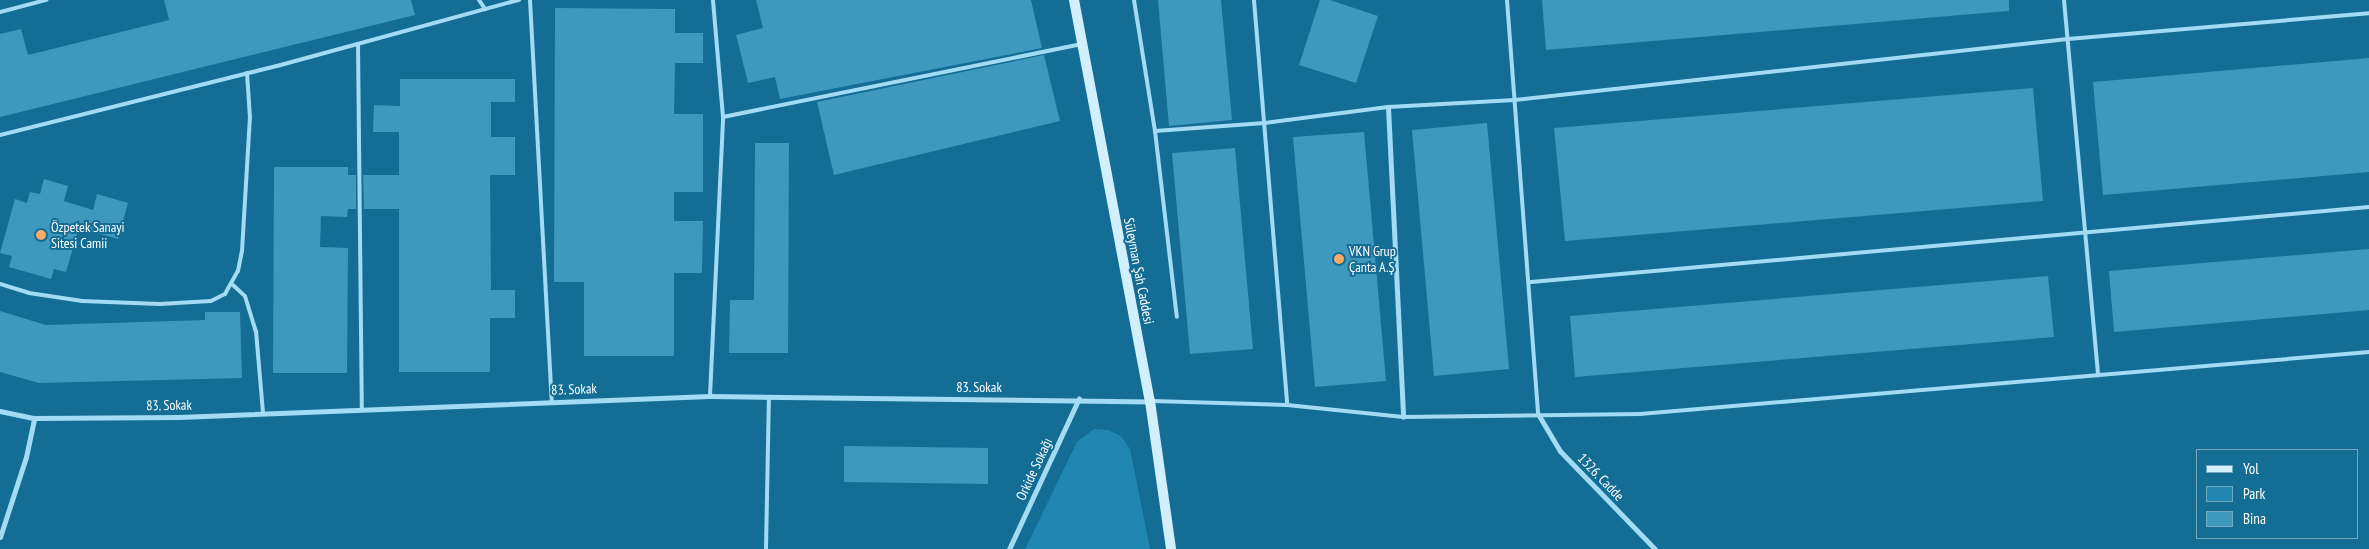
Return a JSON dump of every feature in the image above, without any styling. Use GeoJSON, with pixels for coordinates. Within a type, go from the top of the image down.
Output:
{"type":"FeatureCollection","features":[{"type":"Feature","properties":{"kind":"main road","name":"Süleyman Şah Caddesi"},"geometry":{"type":"LineString","coordinates":[[1074,0],[1150,401],[1171,549]]}},
{"type":"Feature","properties":{"kind":"street"},"geometry":{"type":"LineString","coordinates":[[1388,107],[1403,417]]}},
{"type":"Feature","properties":{"kind":"street","name":"83. Sokak"},"geometry":{"type":"LineString","coordinates":[[0,411],[34,418],[263,413],[710,396],[769,399],[1079,398],[1150,401]]}},
{"type":"Feature","properties":{"kind":"street","name":"Orkide Sokağı"},"geometry":{"type":"LineString","coordinates":[[1009,549],[1079,398]]}},
{"type":"Feature","properties":{"kind":"street","name":"1326. Cadde"},"geometry":{"type":"LineString","coordinates":[[1538,414],[1560,451],[1655,549]]}},
{"type":"Feature","properties":{"kind":"street"},"geometry":{"type":"LineString","coordinates":[[0,537],[26,457],[34,418]]}},
{"type":"Feature","properties":{"kind":"lane"},"geometry":{"type":"LineString","coordinates":[[0,12],[46,0]]}},
{"type":"Feature","properties":{"kind":"lane"},"geometry":{"type":"LineString","coordinates":[[479,0],[485,9]]}},
{"type":"Feature","properties":{"kind":"lane"},"geometry":{"type":"LineString","coordinates":[[0,135],[247,73],[519,0]]}},
{"type":"Feature","properties":{"kind":"lane"},"geometry":{"type":"LineString","coordinates":[[530,0],[552,401]]}},
{"type":"Feature","properties":{"kind":"lane"},"geometry":{"type":"LineString","coordinates":[[710,396],[723,117],[713,0]]}},
{"type":"Feature","properties":{"kind":"lane"},"geometry":{"type":"LineString","coordinates":[[1134,0],[1155,132],[1177,317]]}},
{"type":"Feature","properties":{"kind":"lane"},"geometry":{"type":"LineString","coordinates":[[1254,0],[1287,405]]}},
{"type":"Feature","properties":{"kind":"lane"},"geometry":{"type":"LineString","coordinates":[[1507,0],[1531,282],[1538,414]]}},
{"type":"Feature","properties":{"kind":"lane"},"geometry":{"type":"LineString","coordinates":[[2064,0],[2087,232],[2098,375]]}},
{"type":"Feature","properties":{"kind":"lane"},"geometry":{"type":"LineString","coordinates":[[1155,132],[1265,122],[1388,107],[1515,100],[2068,39],[2369,13]]}},
{"type":"Feature","properties":{"kind":"lane"},"geometry":{"type":"LineString","coordinates":[[358,44],[362,409]]}},
{"type":"Feature","properties":{"kind":"lane"},"geometry":{"type":"LineString","coordinates":[[723,117],[1082,44]]}},
{"type":"Feature","properties":{"kind":"lane"},"geometry":{"type":"LineString","coordinates":[[0,284],[30,293],[82,301],[160,304],[211,301],[225,294],[232,285],[242,251],[250,118],[247,73]]}},
{"type":"Feature","properties":{"kind":"lane"},"geometry":{"type":"LineString","coordinates":[[1531,282],[2369,208]]}},
{"type":"Feature","properties":{"kind":"lane"},"geometry":{"type":"LineString","coordinates":[[232,285],[245,296],[256,331],[263,413]]}},
{"type":"Feature","properties":{"kind":"lane"},"geometry":{"type":"LineString","coordinates":[[1150,401],[1287,405],[1403,417],[1640,414],[2369,352]]}},
{"type":"Feature","properties":{"kind":"lane"},"geometry":{"type":"LineString","coordinates":[[766,549],[769,399]]}},
{"type":"Feature","properties":{"kind":"green space"},"geometry":{"type":"Polygon","coordinates":[[[1094,429],[1108,430],[1121,436],[1130,449],[1150,549],[1025,549],[1077,442],[1094,429]]]}},
{"type":"Feature","properties":{"kind":"building"},"geometry":{"type":"Polygon","coordinates":[[[164,0],[411,0],[415,15],[0,117],[0,34],[21,29],[28,55],[169,20],[164,0]]]}},
{"type":"Feature","properties":{"kind":"building"},"geometry":{"type":"Polygon","coordinates":[[[756,0],[1031,0],[1042,48],[780,99],[775,77],[748,83],[736,35],[763,28],[756,0]]]}},
{"type":"Feature","properties":{"kind":"building"},"geometry":{"type":"Polygon","coordinates":[[[1158,0],[1221,0],[1232,120],[1169,126],[1158,0]]]}},
{"type":"Feature","properties":{"kind":"building"},"geometry":{"type":"Polygon","coordinates":[[[1320,0],[1330,0],[1378,16],[1356,83],[1299,65],[1320,0]]]}},
{"type":"Feature","properties":{"kind":"building"},"geometry":{"type":"Polygon","coordinates":[[[1542,0],[2009,0],[2009,11],[1546,50],[1542,0]]]}},
{"type":"Feature","properties":{"kind":"building"},"geometry":{"type":"Polygon","coordinates":[[[555,8],[675,9],[675,33],[703,33],[703,63],[675,63],[674,114],[703,114],[703,192],[674,192],[674,221],[703,221],[702,273],[674,273],[674,356],[584,356],[584,282],[554,282],[555,8]]]}},
{"type":"Feature","properties":{"kind":"building"},"geometry":{"type":"Polygon","coordinates":[[[1044,55],[1060,121],[834,175],[817,102],[1044,55]]]}},
{"type":"Feature","properties":{"kind":"building"},"geometry":{"type":"Polygon","coordinates":[[[2369,58],[2369,172],[2103,195],[2093,82],[2369,58]]]}},
{"type":"Feature","properties":{"kind":"building"},"geometry":{"type":"Polygon","coordinates":[[[400,79],[515,79],[515,102],[491,102],[491,137],[515,137],[515,175],[490,175],[491,290],[515,290],[515,318],[490,318],[490,372],[399,372],[399,209],[364,209],[363,175],[399,175],[399,132],[373,132],[374,105],[400,106],[400,79]]]}},
{"type":"Feature","properties":{"kind":"building"},"geometry":{"type":"Polygon","coordinates":[[[2033,88],[2043,201],[1565,241],[1554,128],[2033,88]]]}},
{"type":"Feature","properties":{"kind":"building"},"geometry":{"type":"Polygon","coordinates":[[[1487,123],[1509,369],[1434,376],[1412,130],[1487,123]]]}},
{"type":"Feature","properties":{"kind":"building","name":"VKN Grup Çanta A.Ş"},"geometry":{"type":"Polygon","coordinates":[[[1364,132],[1386,381],[1315,387],[1293,137],[1364,132]]]}},
{"type":"Feature","properties":{"kind":"building"},"geometry":{"type":"Polygon","coordinates":[[[755,143],[789,143],[788,353],[729,353],[730,300],[754,300],[755,143]]]}},
{"type":"Feature","properties":{"kind":"building"},"geometry":{"type":"Polygon","coordinates":[[[1235,148],[1253,349],[1190,354],[1172,153],[1235,148]]]}},
{"type":"Feature","properties":{"kind":"building"},"geometry":{"type":"Polygon","coordinates":[[[274,167],[348,167],[348,175],[356,175],[356,209],[348,209],[347,217],[321,216],[320,247],[348,248],[347,373],[273,373],[274,167]]]}},
{"type":"Feature","properties":{"kind":"building","name":"Özpetek Sanayi Sitesi Camii"},"geometry":{"type":"Polygon","coordinates":[[[44,179],[68,186],[64,201],[93,210],[97,194],[128,203],[118,239],[79,228],[66,272],[54,269],[51,279],[9,267],[12,256],[0,253],[15,199],[27,203],[30,192],[40,194],[44,179]]]}},
{"type":"Feature","properties":{"kind":"building"},"geometry":{"type":"Polygon","coordinates":[[[2369,249],[2369,310],[2114,332],[2109,271],[2369,249]]]}},
{"type":"Feature","properties":{"kind":"building"},"geometry":{"type":"Polygon","coordinates":[[[2048,276],[2054,337],[1575,377],[1570,316],[2048,276]]]}},
{"type":"Feature","properties":{"kind":"building"},"geometry":{"type":"Polygon","coordinates":[[[0,311],[46,325],[205,320],[205,312],[240,312],[242,378],[39,383],[0,372],[0,311]]]}},
{"type":"Feature","properties":{"kind":"building"},"geometry":{"type":"Polygon","coordinates":[[[844,446],[988,448],[988,484],[844,482],[844,446]]]}},
{"type":"Feature","properties":{"kind":"place","name":"Özpetek Sanayi Sitesi Camii"},"geometry":{"type":"Point","coordinates":[41,235]}},
{"type":"Feature","properties":{"kind":"place","name":"VKN Grup Çanta A.Ş"},"geometry":{"type":"Point","coordinates":[1339,259]}}]}
